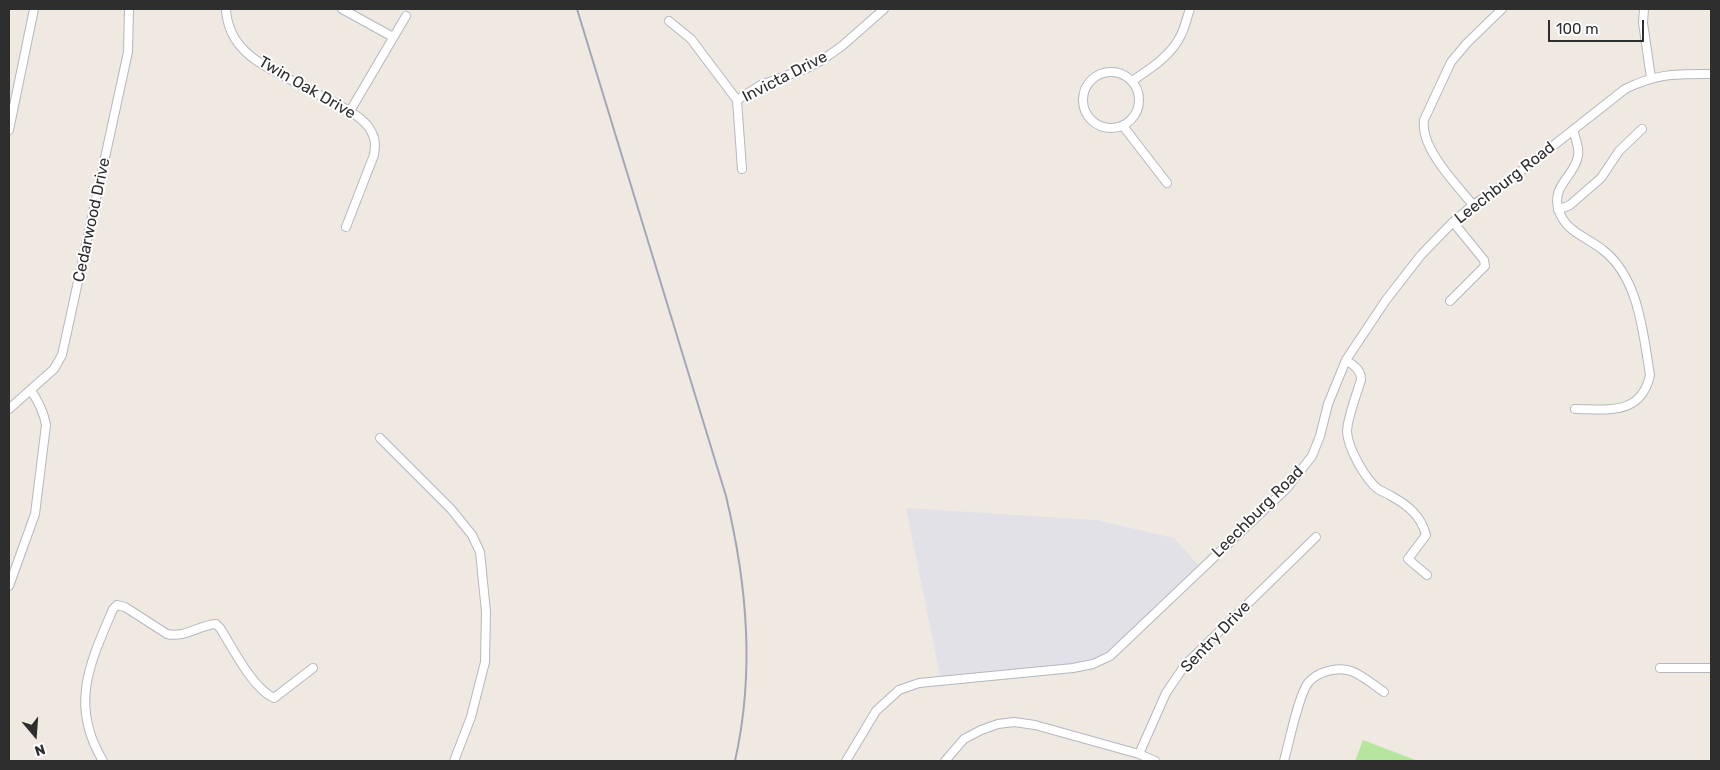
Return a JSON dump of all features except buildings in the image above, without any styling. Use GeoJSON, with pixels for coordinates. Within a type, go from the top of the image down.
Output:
{"type":"FeatureCollection","features":[{"type":"Feature","properties":{"kind":"street"},"geometry":{"type":"LineString","coordinates":[[9,130],[34,9]]}},
{"type":"Feature","properties":{"kind":"street","name":"Cedarwood Drive"},"geometry":{"type":"LineString","coordinates":[[9,409],[54,369],[62,355],[128,52],[129,9]]}},
{"type":"Feature","properties":{"kind":"street","name":"Twin Oak Drive"},"geometry":{"type":"LineString","coordinates":[[226,9],[230,30],[241,46],[260,64],[350,111],[366,123],[372,132],[375,143],[374,155],[346,227]]}},
{"type":"Feature","properties":{"kind":"street"},"geometry":{"type":"LineString","coordinates":[[342,9],[393,38]]}},
{"type":"Feature","properties":{"kind":"street","name":"Invicta Drive"},"geometry":{"type":"LineString","coordinates":[[742,169],[737,100],[761,85],[807,68],[822,60],[842,46],[884,9]]}},
{"type":"Feature","properties":{"kind":"street"},"geometry":{"type":"LineString","coordinates":[[1132,81],[1160,62],[1168,53],[1181,36],[1190,9]]}},
{"type":"Feature","properties":{"kind":"street"},"geometry":{"type":"LineString","coordinates":[[1472,205],[1433,154],[1424,136],[1424,120],[1451,62],[1467,43],[1502,9]]}},
{"type":"Feature","properties":{"kind":"street"},"geometry":{"type":"LineString","coordinates":[[1644,9],[1644,32],[1651,78]]}},
{"type":"Feature","properties":{"kind":"street"},"geometry":{"type":"LineString","coordinates":[[350,111],[406,16]]}},
{"type":"Feature","properties":{"kind":"street"},"geometry":{"type":"LineString","coordinates":[[669,21],[691,39],[737,100]]}},
{"type":"Feature","properties":{"kind":"street"},"geometry":{"type":"LineString","coordinates":[[1115,72],[1124,74],[1132,81],[1138,94],[1139,104],[1134,115],[1123,126],[1113,128],[1098,125],[1089,117],[1085,111],[1083,96],[1089,82],[1097,75],[1115,72]]}},
{"type":"Feature","properties":{"kind":"street","name":"Leechburg Road"},"geometry":{"type":"LineString","coordinates":[[846,761],[876,711],[899,690],[919,682],[1073,668],[1093,664],[1110,656],[1287,488],[1304,467],[1312,456],[1320,436],[1328,404],[1346,360],[1390,294],[1421,255],[1453,222],[1472,205],[1506,183],[1625,89],[1651,78],[1676,74],[1711,74]]}},
{"type":"Feature","properties":{"kind":"street"},"geometry":{"type":"LineString","coordinates":[[1123,126],[1166,183]]}},
{"type":"Feature","properties":{"kind":"street"},"geometry":{"type":"LineString","coordinates":[[1558,210],[1570,205],[1600,178],[1619,151],[1642,128]]}},
{"type":"Feature","properties":{"kind":"street"},"geometry":{"type":"LineString","coordinates":[[1573,130],[1579,155],[1556,197],[1558,210],[1568,227],[1604,250],[1616,264],[1631,288],[1639,309],[1650,375],[1648,386],[1643,395],[1630,405],[1613,409],[1575,409]]}},
{"type":"Feature","properties":{"kind":"street"},"geometry":{"type":"LineString","coordinates":[[1450,301],[1485,266],[1484,260],[1453,222]]}},
{"type":"Feature","properties":{"kind":"street"},"geometry":{"type":"LineString","coordinates":[[1346,360],[1358,368],[1360,373],[1360,380],[1347,430],[1348,444],[1370,482],[1379,490],[1404,502],[1424,525],[1426,535],[1408,559],[1427,575]]}},
{"type":"Feature","properties":{"kind":"street"},"geometry":{"type":"LineString","coordinates":[[9,586],[35,514],[46,426],[45,415],[31,390]]}},
{"type":"Feature","properties":{"kind":"street"},"geometry":{"type":"LineString","coordinates":[[380,438],[450,509],[472,535],[480,552],[486,612],[485,662],[471,717],[454,761]]}},
{"type":"Feature","properties":{"kind":"street","name":"Sentry Drive"},"geometry":{"type":"LineString","coordinates":[[1140,754],[1166,693],[1185,665],[1316,537]]}},
{"type":"Feature","properties":{"kind":"street"},"geometry":{"type":"LineString","coordinates":[[103,761],[90,734],[85,692],[95,651],[113,609],[117,605],[125,607],[167,634],[176,636],[216,624],[257,685],[274,698],[313,668]]}},
{"type":"Feature","properties":{"kind":"street"},"geometry":{"type":"LineString","coordinates":[[1660,668],[1711,668]]}},
{"type":"Feature","properties":{"kind":"street"},"geometry":{"type":"LineString","coordinates":[[1284,761],[1301,701],[1308,684],[1320,674],[1328,670],[1351,671],[1384,692]]}},
{"type":"Feature","properties":{"kind":"street"},"geometry":{"type":"LineString","coordinates":[[945,761],[964,740],[981,730],[998,724],[1014,722],[1035,725],[1140,754],[1155,761]]}},
{"type":"Feature","properties":{"kind":"shaded area"},"geometry":{"type":"Polygon","coordinates":[[[906,508],[1096,520],[1174,538],[1202,569],[1101,660],[1073,668],[941,681],[906,508]]]}},
{"type":"Feature","properties":{"kind":"green space"},"geometry":{"type":"Polygon","coordinates":[[[1363,740],[1418,761],[1355,761],[1363,740]]]}},
{"type":"Feature","properties":{"kind":"railway"},"geometry":{"type":"LineString","coordinates":[[577,9],[726,496],[733,529],[739,562],[746,628],[745,694],[735,761]]}}]}
